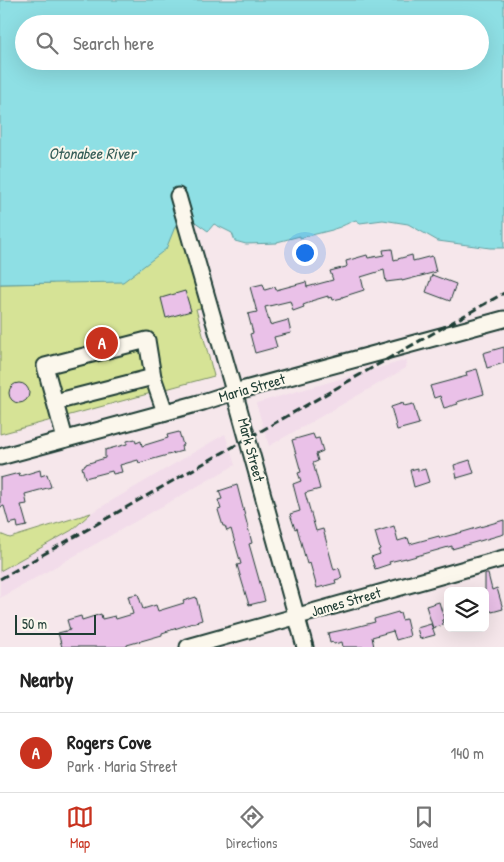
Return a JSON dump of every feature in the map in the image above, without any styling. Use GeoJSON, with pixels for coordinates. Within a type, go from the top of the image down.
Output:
{"type":"FeatureCollection","features":[{"type":"Feature","properties":{"kind":"street","name":"Mark Street"},"geometry":{"type":"LineString","coordinates":[[178,196],[305,647]]}},
{"type":"Feature","properties":{"kind":"street","name":"Maria Street"},"geometry":{"type":"LineString","coordinates":[[0,457],[504,319]]}},
{"type":"Feature","properties":{"kind":"street"},"geometry":{"type":"LineString","coordinates":[[65,440],[45,366],[147,340],[153,377],[165,412]]}},
{"type":"Feature","properties":{"kind":"street"},"geometry":{"type":"LineString","coordinates":[[55,402],[153,377]]}},
{"type":"Feature","properties":{"kind":"street","name":"James Street"},"geometry":{"type":"LineString","coordinates":[[188,647],[504,558]]}},
{"type":"Feature","properties":{"kind":"shaded area"},"geometry":{"type":"Polygon","coordinates":[[[407,360],[406,368],[269,446],[256,403],[407,360]]]}},
{"type":"Feature","properties":{"kind":"shaded area"},"geometry":{"type":"Polygon","coordinates":[[[225,434],[235,465],[0,598],[0,571],[72,530],[91,513],[225,434]]]}},
{"type":"Feature","properties":{"kind":"green space"},"geometry":{"type":"Polygon","coordinates":[[[172,198],[191,219],[217,304],[196,309],[214,376],[0,434],[0,284],[53,283],[172,198]]]}},
{"type":"Feature","properties":{"kind":"green space"},"geometry":{"type":"Polygon","coordinates":[[[91,513],[72,530],[0,571],[0,534],[10,538],[91,513]]]}},
{"type":"Feature","properties":{"kind":"water","name":"Otonabee River"},"geometry":{"type":"Polygon","coordinates":[[[0,0],[504,0],[504,248],[438,241],[408,224],[383,220],[360,223],[356,220],[332,230],[300,238],[300,236],[277,243],[246,244],[235,241],[232,233],[214,224],[208,231],[191,219],[172,198],[177,222],[166,249],[123,282],[0,284],[0,0]]]}},
{"type":"Feature","properties":{"kind":"building"},"geometry":{"type":"Polygon","coordinates":[[[392,249],[394,260],[412,255],[413,261],[432,256],[436,272],[402,281],[386,282],[384,270],[361,277],[364,290],[342,298],[333,300],[332,297],[328,298],[328,296],[311,301],[303,305],[304,307],[293,311],[290,301],[265,307],[270,325],[288,320],[291,333],[274,337],[277,347],[255,353],[250,334],[253,333],[248,314],[257,312],[250,287],[263,284],[265,290],[275,287],[276,290],[306,282],[307,287],[333,280],[330,271],[346,267],[346,261],[367,255],[368,258],[384,255],[383,250],[392,249]]]}},
{"type":"Feature","properties":{"kind":"building"},"geometry":{"type":"Polygon","coordinates":[[[432,275],[456,284],[450,301],[426,292],[432,275]]]}},
{"type":"Feature","properties":{"kind":"building"},"geometry":{"type":"Polygon","coordinates":[[[185,291],[191,311],[166,318],[161,298],[185,291]]]}},
{"type":"Feature","properties":{"kind":"building"},"geometry":{"type":"Polygon","coordinates":[[[504,347],[504,363],[487,368],[483,353],[504,347]]]}},
{"type":"Feature","properties":{"kind":"building"},"geometry":{"type":"Polygon","coordinates":[[[477,369],[484,394],[444,408],[440,396],[434,398],[430,386],[467,376],[466,372],[477,369]]]}},
{"type":"Feature","properties":{"kind":"building"},"geometry":{"type":"Polygon","coordinates":[[[19,383],[26,386],[29,393],[26,400],[19,403],[12,400],[9,393],[12,386],[19,383]]]}},
{"type":"Feature","properties":{"kind":"building"},"geometry":{"type":"Polygon","coordinates":[[[403,403],[404,406],[413,404],[419,424],[397,430],[391,407],[403,403]]]}},
{"type":"Feature","properties":{"kind":"building"},"geometry":{"type":"Polygon","coordinates":[[[179,432],[183,445],[181,446],[182,451],[139,463],[138,460],[120,465],[122,472],[113,474],[112,471],[85,478],[82,467],[105,458],[105,450],[127,444],[127,441],[135,439],[136,443],[141,441],[142,446],[168,438],[167,435],[179,432]]]}},
{"type":"Feature","properties":{"kind":"building"},"geometry":{"type":"Polygon","coordinates":[[[313,434],[315,439],[319,438],[323,451],[316,454],[318,461],[313,463],[320,489],[305,493],[316,531],[323,529],[334,570],[339,568],[342,578],[335,580],[336,583],[317,588],[310,563],[307,564],[297,528],[295,529],[290,514],[300,511],[293,484],[301,481],[298,473],[301,472],[292,440],[313,434]]]}},
{"type":"Feature","properties":{"kind":"building"},"geometry":{"type":"Polygon","coordinates":[[[470,460],[474,473],[457,478],[454,465],[470,460]]]}},
{"type":"Feature","properties":{"kind":"building"},"geometry":{"type":"Polygon","coordinates":[[[418,468],[418,471],[425,469],[429,482],[414,487],[410,470],[418,468]]]}},
{"type":"Feature","properties":{"kind":"building"},"geometry":{"type":"Polygon","coordinates":[[[40,470],[41,476],[47,474],[51,487],[25,494],[27,504],[21,505],[27,526],[18,528],[17,522],[9,524],[4,506],[0,507],[0,478],[19,473],[20,476],[40,470]]]}},
{"type":"Feature","properties":{"kind":"building"},"geometry":{"type":"Polygon","coordinates":[[[237,485],[252,543],[249,544],[265,601],[249,605],[237,565],[241,564],[231,529],[227,531],[225,526],[223,526],[218,510],[221,509],[218,500],[222,499],[219,491],[237,485]]]}},
{"type":"Feature","properties":{"kind":"building"},"geometry":{"type":"Polygon","coordinates":[[[504,520],[504,534],[452,549],[452,546],[389,562],[390,564],[375,569],[371,557],[380,554],[375,532],[394,526],[398,541],[408,538],[410,544],[439,536],[440,538],[504,520]]]}},
{"type":"Feature","properties":{"kind":"building"},"geometry":{"type":"Polygon","coordinates":[[[485,574],[488,574],[492,590],[497,588],[503,609],[489,611],[489,587],[485,587],[485,574]]]}},
{"type":"Feature","properties":{"kind":"building"},"geometry":{"type":"Polygon","coordinates":[[[138,594],[143,609],[156,605],[158,611],[196,597],[202,620],[162,633],[162,635],[127,645],[127,647],[62,647],[58,633],[70,630],[67,620],[81,616],[82,620],[101,614],[102,619],[115,616],[116,619],[133,614],[128,596],[138,594]]]}},
{"type":"Feature","properties":{"kind":"building"},"geometry":{"type":"Polygon","coordinates":[[[439,602],[444,619],[442,620],[443,625],[433,628],[426,606],[439,602]]]}},
{"type":"Feature","properties":{"kind":"building"},"geometry":{"type":"Polygon","coordinates":[[[398,612],[402,620],[406,619],[410,636],[396,640],[393,631],[372,637],[374,647],[343,647],[342,642],[330,643],[328,633],[375,622],[374,619],[398,612]]]}},
{"type":"Feature","properties":{"kind":"building"},"geometry":{"type":"Polygon","coordinates":[[[431,624],[435,635],[420,639],[417,628],[431,624]]]}},
{"type":"Feature","properties":{"kind":"railway"},"geometry":{"type":"LineString","coordinates":[[0,579],[504,293]]}},
{"type":"Feature","properties":{"kind":"place","name":"Rogers Cove"},"geometry":{"type":"Point","coordinates":[102,343]}}]}
